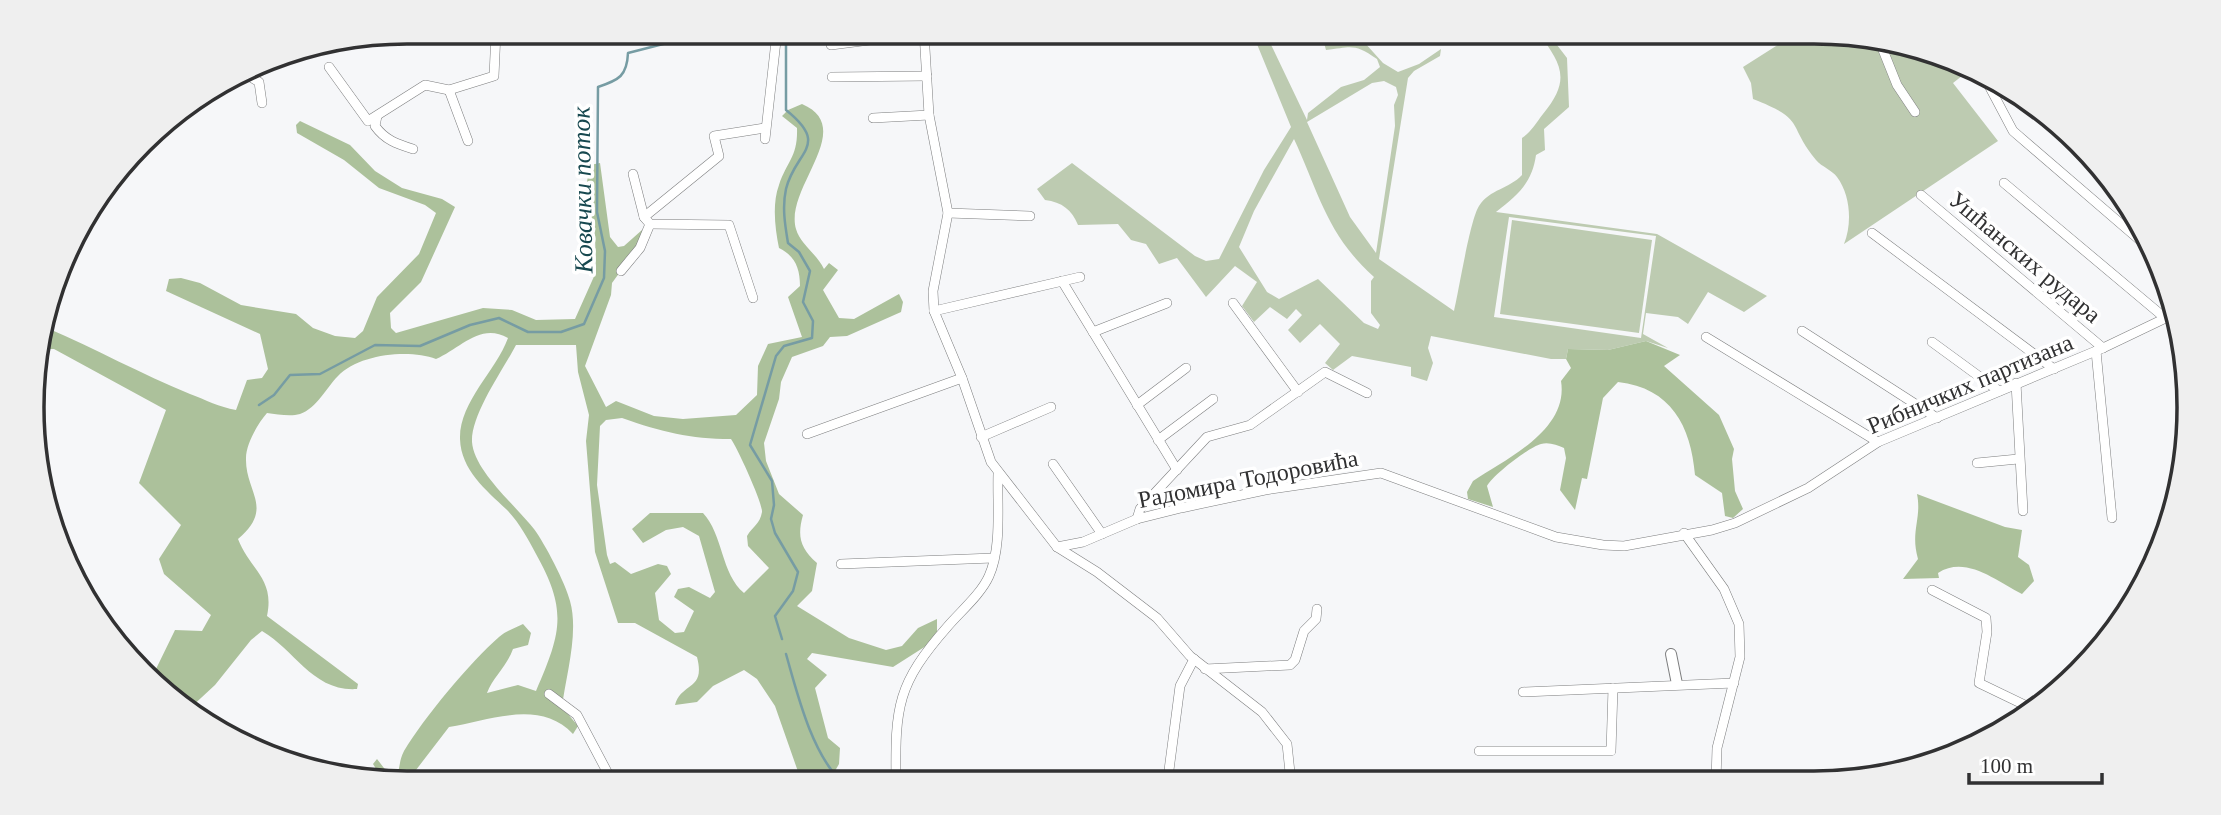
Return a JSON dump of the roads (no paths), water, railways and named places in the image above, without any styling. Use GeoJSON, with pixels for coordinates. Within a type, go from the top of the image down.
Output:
{"type":"FeatureCollection","features":[{"type":"Feature","properties":{"kind":"street"},"geometry":{"type":"LineString","coordinates":[[329,67],[368,121],[425,85],[449,90],[494,76],[495,44]]}},
{"type":"Feature","properties":{"kind":"street"},"geometry":{"type":"LineString","coordinates":[[765,139],[776,44]]}},
{"type":"Feature","properties":{"kind":"street"},"geometry":{"type":"LineString","coordinates":[[831,45],[838,44]]}},
{"type":"Feature","properties":{"kind":"street"},"geometry":{"type":"LineString","coordinates":[[925,44],[929,115],[948,213],[935,278],[934,311],[962,378],[981,438],[998,474],[1057,547],[1097,572],[1157,618],[1205,669],[1262,712],[1287,744],[1290,771]]}},
{"type":"Feature","properties":{"kind":"street"},"geometry":{"type":"LineString","coordinates":[[1883,51],[1897,85],[1915,112]]}},
{"type":"Feature","properties":{"kind":"street"},"geometry":{"type":"LineString","coordinates":[[832,77],[927,75]]}},
{"type":"Feature","properties":{"kind":"street"},"geometry":{"type":"LineString","coordinates":[[253,78],[259,82],[262,103]]}},
{"type":"Feature","properties":{"kind":"street"},"geometry":{"type":"LineString","coordinates":[[449,90],[468,141]]}},
{"type":"Feature","properties":{"kind":"street"},"geometry":{"type":"LineString","coordinates":[[1992,90],[2014,131],[2133,235]]}},
{"type":"Feature","properties":{"kind":"street"},"geometry":{"type":"LineString","coordinates":[[873,118],[929,115]]}},
{"type":"Feature","properties":{"kind":"street"},"geometry":{"type":"LineString","coordinates":[[377,116],[375,126],[381,134],[395,144],[413,149]]}},
{"type":"Feature","properties":{"kind":"street"},"geometry":{"type":"LineString","coordinates":[[647,221],[719,156],[714,136],[765,128]]}},
{"type":"Feature","properties":{"kind":"street"},"geometry":{"type":"LineString","coordinates":[[621,271],[640,248],[647,221],[633,174]]}},
{"type":"Feature","properties":{"kind":"street"},"geometry":{"type":"LineString","coordinates":[[2004,183],[2165,314]]}},
{"type":"Feature","properties":{"kind":"street","name":"Ушћанских рудара"},"geometry":{"type":"LineString","coordinates":[[1921,195],[2100,350],[2112,518]]}},
{"type":"Feature","properties":{"kind":"street"},"geometry":{"type":"LineString","coordinates":[[948,213],[1030,216]]}},
{"type":"Feature","properties":{"kind":"street"},"geometry":{"type":"LineString","coordinates":[[647,221],[729,225],[753,298]]}},
{"type":"Feature","properties":{"kind":"street"},"geometry":{"type":"LineString","coordinates":[[1872,233],[2054,369]]}},
{"type":"Feature","properties":{"kind":"street"},"geometry":{"type":"LineString","coordinates":[[934,311],[1080,277]]}},
{"type":"Feature","properties":{"kind":"street"},"geometry":{"type":"LineString","coordinates":[[1062,281],[1177,470]]}},
{"type":"Feature","properties":{"kind":"street"},"geometry":{"type":"LineString","coordinates":[[1093,332],[1167,303]]}},
{"type":"Feature","properties":{"kind":"street"},"geometry":{"type":"LineString","coordinates":[[1234,303],[1298,392]]}},
{"type":"Feature","properties":{"kind":"street","name":"Рибничких партизана"},"geometry":{"type":"LineString","coordinates":[[1712,530],[1735,523],[1808,488],[1878,442],[2100,350],[2166,318]]}},
{"type":"Feature","properties":{"kind":"street"},"geometry":{"type":"LineString","coordinates":[[1802,331],[1937,418]]}},
{"type":"Feature","properties":{"kind":"street"},"geometry":{"type":"LineString","coordinates":[[1706,337],[1878,442]]}},
{"type":"Feature","properties":{"kind":"street"},"geometry":{"type":"LineString","coordinates":[[1932,342],[1999,391]]}},
{"type":"Feature","properties":{"kind":"street"},"geometry":{"type":"LineString","coordinates":[[1137,405],[1186,369]]}},
{"type":"Feature","properties":{"kind":"street"},"geometry":{"type":"LineString","coordinates":[[1137,519],[1140,509],[1207,437],[1250,425],[1325,372],[1367,393]]}},
{"type":"Feature","properties":{"kind":"street"},"geometry":{"type":"LineString","coordinates":[[807,434],[962,378]]}},
{"type":"Feature","properties":{"kind":"street"},"geometry":{"type":"LineString","coordinates":[[2016,383],[2018,459],[2023,512]]}},
{"type":"Feature","properties":{"kind":"street"},"geometry":{"type":"LineString","coordinates":[[1158,440],[1213,399]]}},
{"type":"Feature","properties":{"kind":"street"},"geometry":{"type":"LineString","coordinates":[[981,438],[1051,407]]}},
{"type":"Feature","properties":{"kind":"street"},"geometry":{"type":"LineString","coordinates":[[1977,463],[2018,459]]}},
{"type":"Feature","properties":{"kind":"street"},"geometry":{"type":"LineString","coordinates":[[1053,464],[1102,534]]}},
{"type":"Feature","properties":{"kind":"street","name":"Радомира Тодоровића"},"geometry":{"type":"LineString","coordinates":[[1057,547],[1102,534],[1137,519],[1265,490],[1381,473],[1556,537],[1624,546],[1712,530]]}},
{"type":"Feature","properties":{"kind":"street"},"geometry":{"type":"LineString","coordinates":[[897,771],[896,736],[903,691],[918,661],[989,576],[993,558],[998,474]]}},
{"type":"Feature","properties":{"kind":"street"},"geometry":{"type":"LineString","coordinates":[[1684,533],[1724,589],[1739,624],[1740,657],[1717,748],[1716,771]]}},
{"type":"Feature","properties":{"kind":"street"},"geometry":{"type":"LineString","coordinates":[[841,564],[993,558]]}},
{"type":"Feature","properties":{"kind":"street"},"geometry":{"type":"LineString","coordinates":[[1932,590],[1986,618],[1987,632],[1979,683],[2024,704]]}},
{"type":"Feature","properties":{"kind":"street"},"geometry":{"type":"LineString","coordinates":[[1205,669],[1290,665],[1295,660],[1304,631],[1317,619],[1317,609]]}},
{"type":"Feature","properties":{"kind":"street"},"geometry":{"type":"LineString","coordinates":[[1671,654],[1676,684]]}},
{"type":"Feature","properties":{"kind":"street"},"geometry":{"type":"LineString","coordinates":[[1169,770],[1180,686],[1194,659]]}},
{"type":"Feature","properties":{"kind":"street"},"geometry":{"type":"LineString","coordinates":[[1523,692],[1734,683]]}},
{"type":"Feature","properties":{"kind":"street"},"geometry":{"type":"LineString","coordinates":[[1479,751],[1611,751],[1613,688]]}},
{"type":"Feature","properties":{"kind":"street"},"geometry":{"type":"LineString","coordinates":[[549,694],[577,715],[607,771]]}},
{"type":"Feature","properties":{"kind":"waterway","name":"Ковачки поток"},"geometry":{"type":"LineString","coordinates":[[259,405],[274,395],[290,375],[320,374],[375,345],[420,346],[470,325],[499,318],[528,332],[561,332],[584,324],[604,278],[605,251],[597,212],[598,87],[611,82],[624,72],[628,53],[663,44]]}},
{"type":"Feature","properties":{"kind":"waterway"},"geometry":{"type":"LineString","coordinates":[[782,639],[775,616],[793,591],[798,572],[775,533],[771,519],[774,505],[772,481],[750,445],[776,356],[784,346],[812,338],[813,321],[803,302],[810,271],[799,252],[788,243],[784,216],[790,176],[808,141],[799,122],[786,110],[786,44]]}},
{"type":"Feature","properties":{"kind":"waterway"},"geometry":{"type":"LineString","coordinates":[[786,654],[814,739],[832,771]]}}]}
